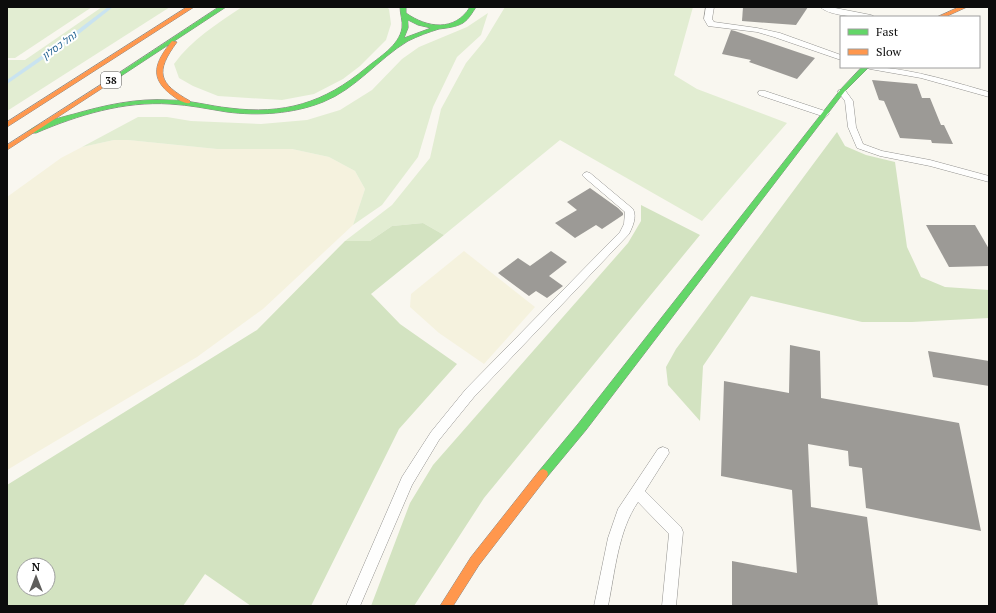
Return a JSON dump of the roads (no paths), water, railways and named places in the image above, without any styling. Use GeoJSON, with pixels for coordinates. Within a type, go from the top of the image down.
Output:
{"type":"FeatureCollection","features":[{"type":"Feature","properties":{"kind":"main road","name":"38"},"geometry":{"type":"LineString","coordinates":[[7,125],[190,7]]}},
{"type":"Feature","properties":{"kind":"main road","name":"38"},"geometry":{"type":"LineString","coordinates":[[7,148],[223,7]]}},
{"type":"Feature","properties":{"kind":"main road"},"geometry":{"type":"LineString","coordinates":[[33,131],[71,116],[116,105],[151,102],[191,103],[250,112],[287,110],[305,106],[351,86],[389,53],[416,35],[465,19],[470,14],[473,7]]}},
{"type":"Feature","properties":{"kind":"main road"},"geometry":{"type":"LineString","coordinates":[[942,16],[964,7]]}},
{"type":"Feature","properties":{"kind":"main road"},"geometry":{"type":"LineString","coordinates":[[402,10],[408,19],[419,24],[430,26],[447,26]]}},
{"type":"Feature","properties":{"kind":"main road"},"geometry":{"type":"LineString","coordinates":[[389,53],[404,34],[407,24],[402,10]]}},
{"type":"Feature","properties":{"kind":"main road"},"geometry":{"type":"LineString","coordinates":[[189,29],[177,39],[163,56],[158,71],[162,86],[169,92],[191,103]]}},
{"type":"Feature","properties":{"kind":"main road"},"geometry":{"type":"LineString","coordinates":[[446,606],[475,561],[522,500],[582,427],[842,92],[865,68]]}},
{"type":"Feature","properties":{"kind":"lane"},"geometry":{"type":"LineString","coordinates":[[710,7],[708,19],[711,24],[777,35],[840,58]]}},
{"type":"Feature","properties":{"kind":"lane"},"geometry":{"type":"LineString","coordinates":[[824,7],[831,10],[865,16]]}},
{"type":"Feature","properties":{"kind":"lane"},"geometry":{"type":"LineString","coordinates":[[877,68],[904,72],[989,95]]}},
{"type":"Feature","properties":{"kind":"lane"},"geometry":{"type":"LineString","coordinates":[[842,92],[849,100],[852,127],[860,146],[880,153],[930,163],[989,179]]}},
{"type":"Feature","properties":{"kind":"lane"},"geometry":{"type":"LineString","coordinates":[[762,93],[825,114]]}},
{"type":"Feature","properties":{"kind":"lane"},"geometry":{"type":"LineString","coordinates":[[353,606],[407,481],[435,436],[470,393],[624,234],[629,224],[630,211],[586,175]]}},
{"type":"Feature","properties":{"kind":"lane"},"geometry":{"type":"LineString","coordinates":[[601,606],[615,538],[625,509],[663,453]]}},
{"type":"Feature","properties":{"kind":"lane"},"geometry":{"type":"LineString","coordinates":[[637,492],[676,532],[669,606]]}},
{"type":"Feature","properties":{"kind":"waterway","name":"נחל כסלון"},"geometry":{"type":"LineString","coordinates":[[7,82],[73,36],[111,7]]}}]}
